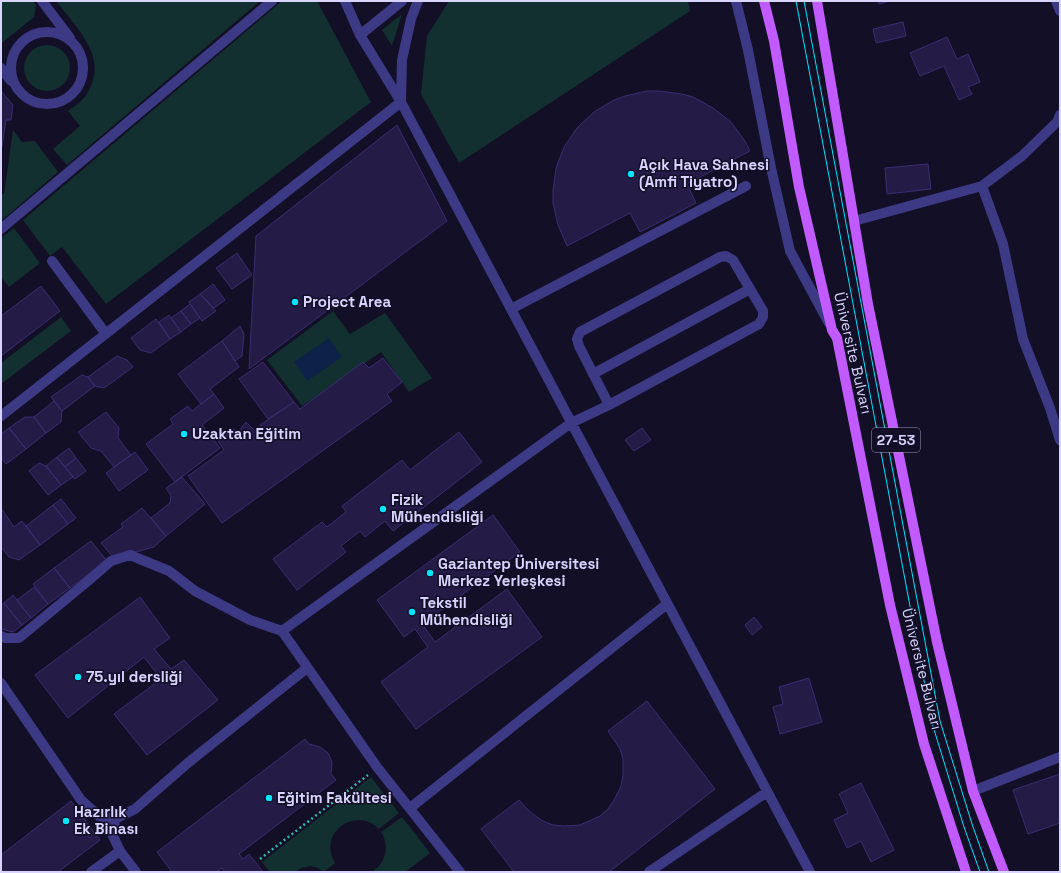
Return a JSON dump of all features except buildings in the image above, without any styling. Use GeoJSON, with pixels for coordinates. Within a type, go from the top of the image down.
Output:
{"type":"FeatureCollection","features":[{"type":"Feature","properties":{"kind":"main road","name":"Üniversite Bulvarı"},"geometry":{"type":"LineString","coordinates":[[764,1],[774,41],[799,187],[832,330],[837,338],[890,605],[924,744],[966,872]]}},
{"type":"Feature","properties":{"kind":"main road","name":"Üniversite Bulvarı"},"geometry":{"type":"LineString","coordinates":[[817,1],[870,311],[937,642],[973,791],[1004,872]]}},
{"type":"Feature","properties":{"kind":"street"},"geometry":{"type":"LineString","coordinates":[[1,68],[21,93],[28,99],[37,103],[51,104],[65,100],[78,87],[84,69],[83,59],[79,50],[42,1]]}},
{"type":"Feature","properties":{"kind":"street"},"geometry":{"type":"LineString","coordinates":[[1,229],[272,1]]}},
{"type":"Feature","properties":{"kind":"street"},"geometry":{"type":"LineString","coordinates":[[345,1],[360,35],[400,102],[810,872]]}},
{"type":"Feature","properties":{"kind":"street"},"geometry":{"type":"LineString","coordinates":[[360,35],[402,1]]}},
{"type":"Feature","properties":{"kind":"street"},"geometry":{"type":"LineString","coordinates":[[1,416],[400,102],[402,60],[411,19],[418,1]]}},
{"type":"Feature","properties":{"kind":"street"},"geometry":{"type":"LineString","coordinates":[[736,1],[748,50],[770,168],[790,251],[832,330]]}},
{"type":"Feature","properties":{"kind":"street"},"geometry":{"type":"LineString","coordinates":[[1056,1],[1060,11]]}},
{"type":"Feature","properties":{"kind":"street"},"geometry":{"type":"LineString","coordinates":[[15,86],[10,67],[12,58],[16,49],[30,36],[38,32],[57,33],[74,43]]}},
{"type":"Feature","properties":{"kind":"street"},"geometry":{"type":"LineString","coordinates":[[854,220],[982,186],[1022,156],[1057,122],[1060,114]]}},
{"type":"Feature","properties":{"kind":"street"},"geometry":{"type":"LineString","coordinates":[[511,309],[746,186]]}},
{"type":"Feature","properties":{"kind":"street"},"geometry":{"type":"LineString","coordinates":[[982,186],[1003,244],[1023,339],[1050,408],[1060,440]]}},
{"type":"Feature","properties":{"kind":"street"},"geometry":{"type":"LineString","coordinates":[[282,631],[571,423],[609,405],[759,324],[763,317],[763,311],[733,260],[726,256],[720,257],[580,332],[577,339],[579,346],[609,405]]}},
{"type":"Feature","properties":{"kind":"street"},"geometry":{"type":"LineString","coordinates":[[52,261],[106,334]]}},
{"type":"Feature","properties":{"kind":"street"},"geometry":{"type":"LineString","coordinates":[[593,374],[750,289]]}},
{"type":"Feature","properties":{"kind":"street"},"geometry":{"type":"LineString","coordinates":[[1,636],[5,638],[19,638],[88,582],[111,561],[130,555],[170,571],[195,591],[250,620],[282,631],[378,767],[460,872]]}},
{"type":"Feature","properties":{"kind":"street"},"geometry":{"type":"LineString","coordinates":[[410,808],[667,604]]}},
{"type":"Feature","properties":{"kind":"street"},"geometry":{"type":"LineString","coordinates":[[1,683],[81,800],[99,816],[115,819],[135,809],[189,762],[307,668]]}},
{"type":"Feature","properties":{"kind":"street"},"geometry":{"type":"LineString","coordinates":[[973,791],[1060,757]]}},
{"type":"Feature","properties":{"kind":"street"},"geometry":{"type":"LineString","coordinates":[[649,872],[767,792]]}},
{"type":"Feature","properties":{"kind":"street"},"geometry":{"type":"LineString","coordinates":[[115,819],[113,836],[120,851],[136,872]]}},
{"type":"Feature","properties":{"kind":"street"},"geometry":{"type":"LineString","coordinates":[[91,872],[120,851]]}},
{"type":"Feature","properties":{"kind":"path"},"geometry":{"type":"LineString","coordinates":[[260,859],[378,767]]}},
{"type":"Feature","properties":{"kind":"green space"},"geometry":{"type":"Polygon","coordinates":[[[1,1],[33,1],[36,5],[34,17],[3,42],[1,42],[1,1]]]}},
{"type":"Feature","properties":{"kind":"green space"},"geometry":{"type":"Polygon","coordinates":[[[56,1],[260,1],[67,165],[53,149],[80,126],[68,111],[79,103],[88,92],[93,79],[95,67],[87,43],[56,1]]]}},
{"type":"Feature","properties":{"kind":"green space"},"geometry":{"type":"Polygon","coordinates":[[[282,1],[317,1],[371,102],[106,304],[62,247],[50,256],[23,220],[282,1]]]}},
{"type":"Feature","properties":{"kind":"green space"},"geometry":{"type":"Polygon","coordinates":[[[449,1],[688,1],[690,11],[459,163],[421,94],[427,36],[449,1]]]}},
{"type":"Feature","properties":{"kind":"green space"},"geometry":{"type":"Polygon","coordinates":[[[402,14],[392,46],[382,30],[402,14]]]}},
{"type":"Feature","properties":{"kind":"green space"},"geometry":{"type":"Polygon","coordinates":[[[47,45],[60,49],[66,55],[70,68],[66,81],[60,87],[47,91],[34,87],[28,81],[24,68],[28,55],[34,49],[47,45]]]}},
{"type":"Feature","properties":{"kind":"green space"},"geometry":{"type":"Polygon","coordinates":[[[13,130],[22,142],[35,141],[58,172],[1,221],[1,194],[4,194],[13,130]]]}},
{"type":"Feature","properties":{"kind":"green space"},"geometry":{"type":"Polygon","coordinates":[[[14,228],[40,263],[9,287],[1,277],[1,238],[14,228]]]}},
{"type":"Feature","properties":{"kind":"green space"},"geometry":{"type":"Polygon","coordinates":[[[333,311],[350,334],[385,313],[432,378],[409,392],[381,352],[302,406],[267,360],[333,311]]]}},
{"type":"Feature","properties":{"kind":"green space"},"geometry":{"type":"Polygon","coordinates":[[[61,317],[71,331],[1,384],[1,363],[61,317]]]}},
{"type":"Feature","properties":{"kind":"green space"},"geometry":{"type":"Polygon","coordinates":[[[371,777],[399,813],[379,829],[369,822],[359,820],[341,826],[335,833],[331,842],[331,852],[335,863],[324,872],[318,868],[310,866],[301,868],[295,872],[270,872],[262,862],[371,777]]]}},
{"type":"Feature","properties":{"kind":"green space"},"geometry":{"type":"Polygon","coordinates":[[[402,817],[430,853],[405,872],[372,872],[381,864],[385,854],[386,848],[384,837],[381,832],[402,817]]]}},
{"type":"Feature","properties":{"kind":"water"},"geometry":{"type":"Polygon","coordinates":[[[329,338],[342,357],[307,381],[294,362],[329,338]]]}},
{"type":"Feature","properties":{"kind":"tram line"},"geometry":{"type":"LineString","coordinates":[[796,1],[932,723],[964,827],[980,872]]}},
{"type":"Feature","properties":{"kind":"tram line"},"geometry":{"type":"LineString","coordinates":[[804,1],[940,721],[972,824],[989,872]]}},
{"type":"Feature","properties":{"kind":"place","name":"Açık Hava Sahnesi (Amfi Tiyatro)"},"geometry":{"type":"Point","coordinates":[631,174]}},
{"type":"Feature","properties":{"kind":"place","name":"Project Area"},"geometry":{"type":"Point","coordinates":[295,302]}},
{"type":"Feature","properties":{"kind":"place","name":"Uzaktan Eğitim"},"geometry":{"type":"Point","coordinates":[184,434]}},
{"type":"Feature","properties":{"kind":"place","name":"Fizik Mühendisliği"},"geometry":{"type":"Point","coordinates":[383,509]}},
{"type":"Feature","properties":{"kind":"place","name":"Gaziantep Üniversitesi Merkez Yerleşkesi"},"geometry":{"type":"Point","coordinates":[430,573]}},
{"type":"Feature","properties":{"kind":"place","name":"Tekstil Mühendisliği"},"geometry":{"type":"Point","coordinates":[412,612]}},
{"type":"Feature","properties":{"kind":"place","name":"75.yıl dersliği"},"geometry":{"type":"Point","coordinates":[78,677]}},
{"type":"Feature","properties":{"kind":"place","name":"Eğitim Fakültesi"},"geometry":{"type":"Point","coordinates":[269,798]}},
{"type":"Feature","properties":{"kind":"place","name":"Hazırlık Ek Binası"},"geometry":{"type":"Point","coordinates":[66,821]}}]}
